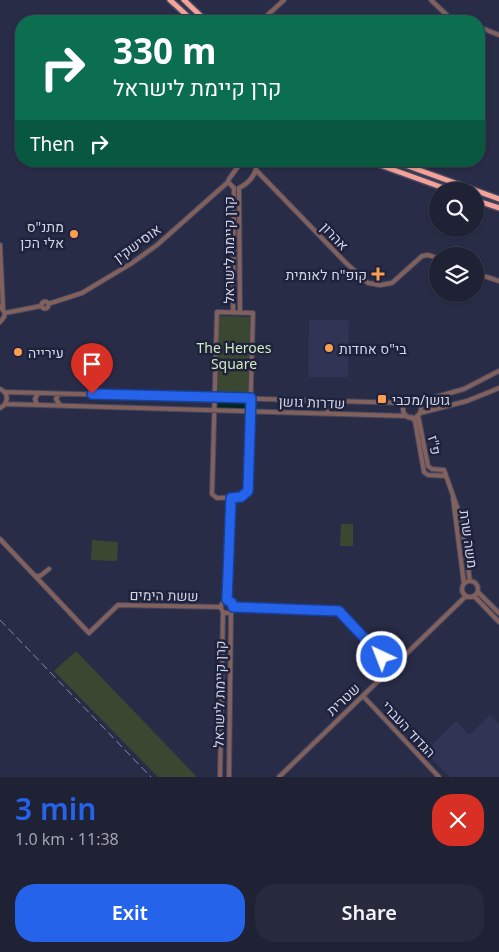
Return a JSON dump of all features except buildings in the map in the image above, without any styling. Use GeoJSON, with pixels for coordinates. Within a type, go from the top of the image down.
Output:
{"type":"FeatureCollection","features":[{"type":"Feature","properties":{"kind":"highway"},"geometry":{"type":"LineString","coordinates":[[170,0],[186,15]]}},
{"type":"Feature","properties":{"kind":"highway"},"geometry":{"type":"LineString","coordinates":[[184,0],[200,15]]}},
{"type":"Feature","properties":{"kind":"highway"},"geometry":{"type":"LineString","coordinates":[[386,167],[429,183]]}},
{"type":"Feature","properties":{"kind":"highway"},"geometry":{"type":"LineString","coordinates":[[411,167],[499,199]]}},
{"type":"Feature","properties":{"kind":"highway"},"geometry":{"type":"LineString","coordinates":[[484,203],[499,208]]}},
{"type":"Feature","properties":{"kind":"street"},"geometry":{"type":"LineString","coordinates":[[268,15],[284,0]]}},
{"type":"Feature","properties":{"kind":"street"},"geometry":{"type":"LineString","coordinates":[[431,0],[448,15]]}},
{"type":"Feature","properties":{"kind":"street"},"geometry":{"type":"LineString","coordinates":[[485,29],[499,35]]}},
{"type":"Feature","properties":{"kind":"street","name":"אוסישקין"},"geometry":{"type":"LineString","coordinates":[[5,313],[41,306],[46,308],[48,304],[82,293],[132,263],[157,245],[228,182],[237,167]]}},
{"type":"Feature","properties":{"kind":"street"},"geometry":{"type":"LineString","coordinates":[[228,182],[234,188],[239,188],[248,181],[256,167]]}},
{"type":"Feature","properties":{"kind":"street","name":"אהרון"},"geometry":{"type":"LineString","coordinates":[[256,170],[368,283],[386,285],[396,280],[419,258],[429,256]]}},
{"type":"Feature","properties":{"kind":"street","name":"קרן קיימת לישראל"},"geometry":{"type":"LineString","coordinates":[[234,188],[233,312],[217,312],[212,494],[217,498],[241,497],[248,491],[253,313],[240,312],[239,188]]}},
{"type":"Feature","properties":{"kind":"street"},"geometry":{"type":"LineString","coordinates":[[0,245],[1,307],[5,313],[4,318],[0,322]]}},
{"type":"Feature","properties":{"kind":"street"},"geometry":{"type":"LineString","coordinates":[[484,276],[499,281]]}},
{"type":"Feature","properties":{"kind":"street"},"geometry":{"type":"LineString","coordinates":[[233,312],[240,312]]}},
{"type":"Feature","properties":{"kind":"street"},"geometry":{"type":"LineString","coordinates":[[499,371],[464,389],[418,402],[412,400],[406,403],[404,411],[409,417],[467,401],[499,388]]}},
{"type":"Feature","properties":{"kind":"street"},"geometry":{"type":"LineString","coordinates":[[1,390],[7,398],[6,404],[1,408]]}},
{"type":"Feature","properties":{"kind":"street","name":"שדרות גושן"},"geometry":{"type":"LineString","coordinates":[[1,390],[59,394],[406,403]]}},
{"type":"Feature","properties":{"kind":"street"},"geometry":{"type":"LineString","coordinates":[[37,405],[35,399],[38,393]]}},
{"type":"Feature","properties":{"kind":"street"},"geometry":{"type":"LineString","coordinates":[[59,394],[56,399],[60,406]]}},
{"type":"Feature","properties":{"kind":"street"},"geometry":{"type":"LineString","coordinates":[[141,396],[141,408]]}},
{"type":"Feature","properties":{"kind":"street"},"geometry":{"type":"LineString","coordinates":[[328,401],[325,407],[328,413]]}},
{"type":"Feature","properties":{"kind":"street"},"geometry":{"type":"LineString","coordinates":[[418,402],[421,408],[419,414]]}},
{"type":"Feature","properties":{"kind":"street","name":"שדרות גושן"},"geometry":{"type":"LineString","coordinates":[[6,404],[409,417]]}},
{"type":"Feature","properties":{"kind":"street","name":"פ\"ז"},"geometry":{"type":"LineString","coordinates":[[419,414],[428,466],[432,469],[442,470],[446,476]]}},
{"type":"Feature","properties":{"kind":"street","name":"פ\"ז"},"geometry":{"type":"LineString","coordinates":[[409,417],[414,421],[424,472],[428,475],[446,476]]}},
{"type":"Feature","properties":{"kind":"street","name":"משה שרת"},"geometry":{"type":"LineString","coordinates":[[446,476],[461,518],[470,581]]}},
{"type":"Feature","properties":{"kind":"street","name":"משה שרת"},"geometry":{"type":"LineString","coordinates":[[454,496],[454,510],[464,584]]}},
{"type":"Feature","properties":{"kind":"street"},"geometry":{"type":"LineString","coordinates":[[227,600],[231,498]]}},
{"type":"Feature","properties":{"kind":"street"},"geometry":{"type":"LineString","coordinates":[[0,538],[36,576],[40,576],[49,569]]}},
{"type":"Feature","properties":{"kind":"street","name":"ששת הימים"},"geometry":{"type":"LineString","coordinates":[[36,576],[89,633],[118,605],[220,607]]}},
{"type":"Feature","properties":{"kind":"street"},"geometry":{"type":"LineString","coordinates":[[478,592],[474,596],[466,596],[462,590],[464,584],[470,581],[477,584],[478,592],[499,614]]}},
{"type":"Feature","properties":{"kind":"street","name":"שטרית"},"geometry":{"type":"LineString","coordinates":[[279,777],[466,596]]}},
{"type":"Feature","properties":{"kind":"street"},"geometry":{"type":"LineString","coordinates":[[474,596],[499,622]]}},
{"type":"Feature","properties":{"kind":"street"},"geometry":{"type":"LineString","coordinates":[[227,600],[220,607],[223,612],[227,613],[232,610],[339,611],[392,667]]}},
{"type":"Feature","properties":{"kind":"street"},"geometry":{"type":"LineString","coordinates":[[227,600],[232,603],[232,610]]}},
{"type":"Feature","properties":{"kind":"street","name":"קרן קיימת לישראל"},"geometry":{"type":"LineString","coordinates":[[229,777],[232,610]]}},
{"type":"Feature","properties":{"kind":"street","name":"קרן קיימת לישראל"},"geometry":{"type":"LineString","coordinates":[[220,777],[223,612]]}},
{"type":"Feature","properties":{"kind":"street","name":"הגדוד העברי"},"geometry":{"type":"LineString","coordinates":[[363,696],[439,777]]}},
{"type":"Feature","properties":{"kind":"shaded area","name":"בי\"ס אחדות"},"geometry":{"type":"Polygon","coordinates":[[[309,320],[349,320],[348,377],[308,377],[309,320]]]}},
{"type":"Feature","properties":{"kind":"shaded area"},"geometry":{"type":"Polygon","coordinates":[[[216,399],[250,399],[250,410],[215,409],[216,399]]]}},
{"type":"Feature","properties":{"kind":"shaded area"},"geometry":{"type":"Polygon","coordinates":[[[490,715],[499,724],[499,777],[450,777],[425,752],[456,721],[469,735],[490,715]]]}},
{"type":"Feature","properties":{"kind":"green space","name":"The Heroes Square"},"geometry":{"type":"Polygon","coordinates":[[[219,316],[250,317],[248,394],[218,394],[219,316]]]}},
{"type":"Feature","properties":{"kind":"green space"},"geometry":{"type":"Polygon","coordinates":[[[341,524],[353,524],[353,546],[340,546],[341,524]]]}},
{"type":"Feature","properties":{"kind":"green space"},"geometry":{"type":"Polygon","coordinates":[[[92,540],[118,542],[117,561],[91,560],[92,540]]]}},
{"type":"Feature","properties":{"kind":"green space"},"geometry":{"type":"Polygon","coordinates":[[[76,651],[197,777],[158,777],[54,671],[76,651]]]}},
{"type":"Feature","properties":{"kind":"railway"},"geometry":{"type":"LineString","coordinates":[[0,620],[151,777]]}},
{"type":"Feature","properties":{"kind":"place","name":"מתנ\"ס אלי הכן"},"geometry":{"type":"Point","coordinates":[74,234]}},
{"type":"Feature","properties":{"kind":"place","name":"קופ\"ח לאומית"},"geometry":{"type":"Point","coordinates":[378,274]}},
{"type":"Feature","properties":{"kind":"place","name":"בי\"ס אחדות"},"geometry":{"type":"Point","coordinates":[329,348]}},
{"type":"Feature","properties":{"kind":"place","name":"עירייה"},"geometry":{"type":"Point","coordinates":[18,352]}},
{"type":"Feature","properties":{"kind":"place","name":"גושן/מכבי"},"geometry":{"type":"Point","coordinates":[382,399]}},
{"type":"Feature","properties":{"kind":"route"},"geometry":{"type":"LineString","coordinates":[[92,394],[251,398],[248,491],[241,497],[231,498],[227,600],[232,603],[233,607],[339,611],[382,657]]}}]}
